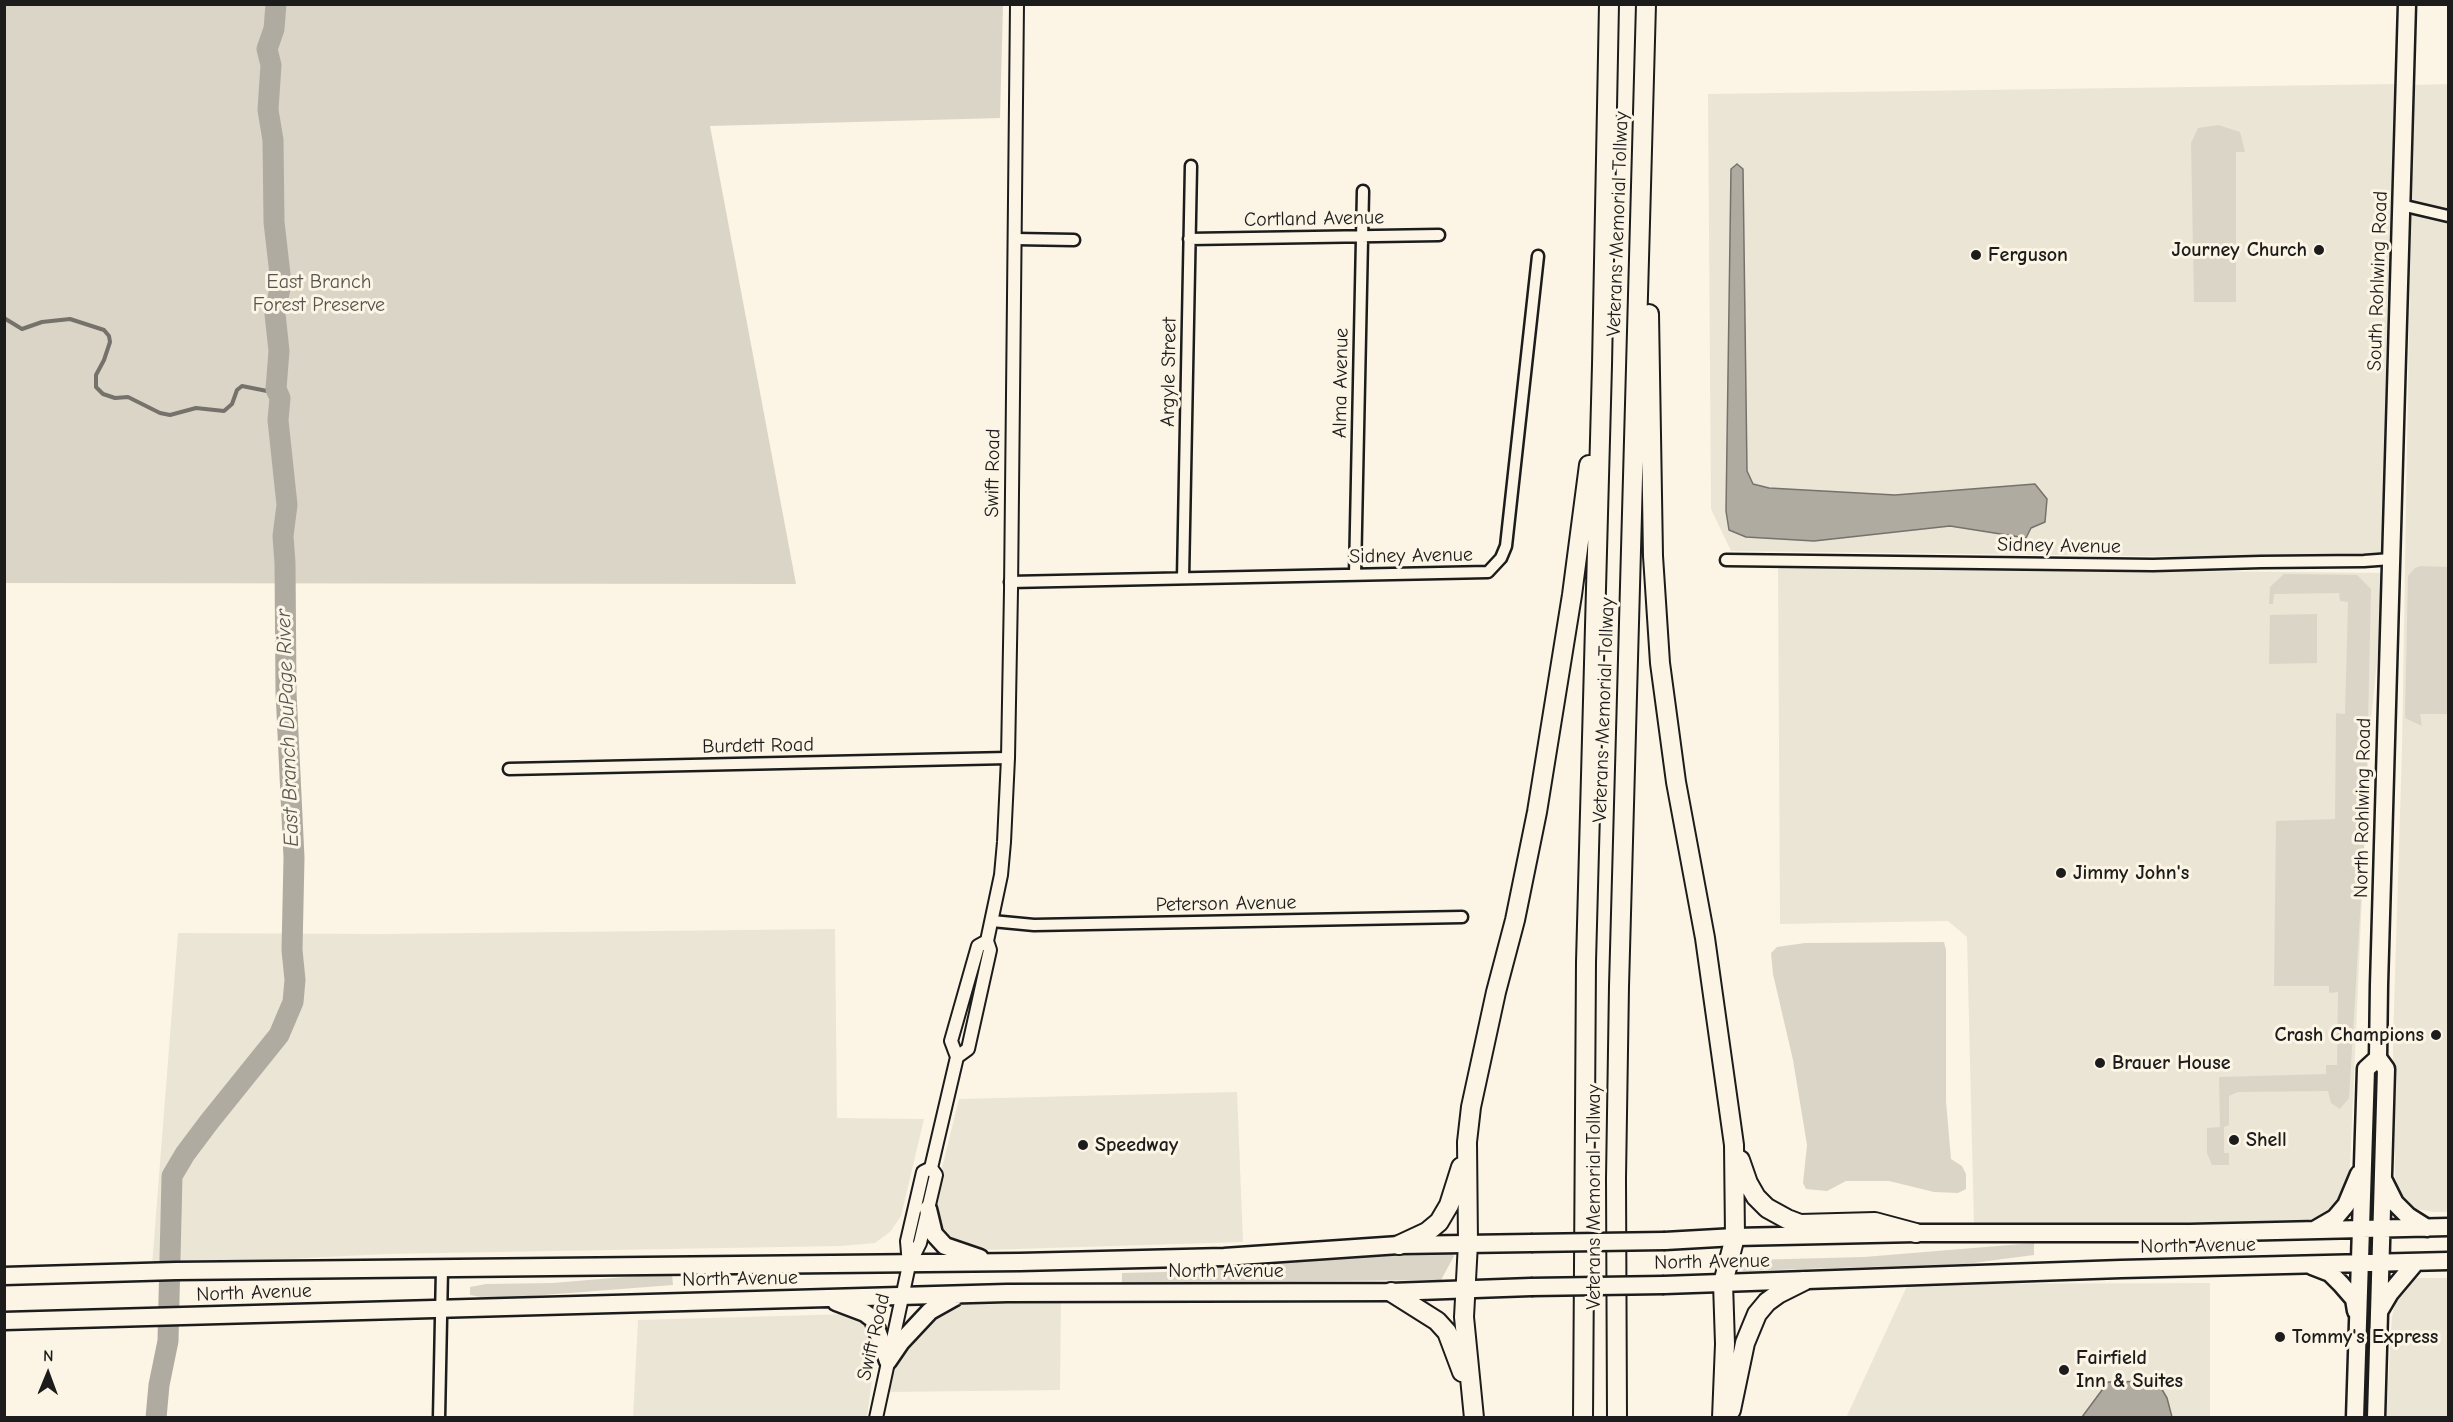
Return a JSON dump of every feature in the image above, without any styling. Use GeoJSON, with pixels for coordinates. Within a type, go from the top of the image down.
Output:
{"type":"FeatureCollection","features":[{"type":"Feature","properties":{"kind":"highway","name":"Veterans Memorial Tollway"},"geometry":{"type":"LineString","coordinates":[[1583,1418],[1586,962],[1609,4]]}},
{"type":"Feature","properties":{"kind":"highway","name":"Veterans Memorial Tollway"},"geometry":{"type":"LineString","coordinates":[[1617,1418],[1616,1189],[1619,986],[1646,4]]}},
{"type":"Feature","properties":{"kind":"highway"},"geometry":{"type":"LineString","coordinates":[[1642,159],[1649,329],[1653,556],[1660,663],[1676,782],[1705,938],[1734,1145],[1735,1237],[1723,1283],[1725,1344],[1722,1418]]}},
{"type":"Feature","properties":{"kind":"highway"},"geometry":{"type":"LineString","coordinates":[[1473,1413],[1464,1317],[1468,1244],[1467,1142],[1471,1107],[1496,992],[1515,920],[1537,812],[1572,595],[1602,365]]}},
{"type":"Feature","properties":{"kind":"highway"},"geometry":{"type":"LineString","coordinates":[[1399,1245],[1426,1232],[1439,1222],[1455,1191],[1467,1142]]}},
{"type":"Feature","properties":{"kind":"highway"},"geometry":{"type":"LineString","coordinates":[[1734,1145],[1751,1190],[1767,1208],[1787,1219],[1800,1224],[1875,1222],[1916,1233]]}},
{"type":"Feature","properties":{"kind":"highway"},"geometry":{"type":"LineString","coordinates":[[1729,1418],[1750,1328],[1757,1314],[1778,1294],[1804,1281]]}},
{"type":"Feature","properties":{"kind":"highway"},"geometry":{"type":"LineString","coordinates":[[1391,1292],[1437,1321],[1447,1332],[1456,1353],[1473,1413]]}},
{"type":"Feature","properties":{"kind":"main road","name":"South Rohlwing Road"},"geometry":{"type":"LineString","coordinates":[[2391,559],[2406,4]]}},
{"type":"Feature","properties":{"kind":"main road","name":"North Rohlwing Road"},"geometry":{"type":"LineString","coordinates":[[2382,1229],[2386,1069],[2378,1058],[2391,559]]}},
{"type":"Feature","properties":{"kind":"main road","name":"North Rohlwing Road"},"geometry":{"type":"LineString","coordinates":[[2361,1229],[2366,1069],[2378,1058]]}},
{"type":"Feature","properties":{"kind":"main road"},"geometry":{"type":"LineString","coordinates":[[2309,1231],[2336,1218],[2346,1205],[2364,1159]]}},
{"type":"Feature","properties":{"kind":"main road"},"geometry":{"type":"LineString","coordinates":[[2383,1179],[2395,1203],[2427,1228]]}},
{"type":"Feature","properties":{"kind":"main road"},"geometry":{"type":"LineString","coordinates":[[928,1209],[934,1234],[945,1246],[979,1258],[1020,1262]]}},
{"type":"Feature","properties":{"kind":"main road","name":"North Avenue"},"geometry":{"type":"LineString","coordinates":[[4,1276],[169,1271],[909,1265],[1224,1257],[1399,1245],[1665,1241],[1916,1233],[2309,1231],[2448,1227]]}},
{"type":"Feature","properties":{"kind":"main road"},"geometry":{"type":"LineString","coordinates":[[2355,1418],[2361,1229]]}},
{"type":"Feature","properties":{"kind":"main road"},"geometry":{"type":"LineString","coordinates":[[2376,1418],[2382,1229]]}},
{"type":"Feature","properties":{"kind":"main road"},"geometry":{"type":"LineString","coordinates":[[2380,1311],[2416,1262]]}},
{"type":"Feature","properties":{"kind":"main road","name":"North Avenue"},"geometry":{"type":"LineString","coordinates":[[4,1321],[965,1294],[1391,1292],[1804,1281],[2023,1272],[2448,1262]]}},
{"type":"Feature","properties":{"kind":"main road"},"geometry":{"type":"LineString","coordinates":[[2308,1264],[2330,1273],[2342,1284],[2354,1299],[2358,1323]]}},
{"type":"Feature","properties":{"kind":"main road"},"geometry":{"type":"LineString","coordinates":[[888,1361],[901,1342],[930,1311],[950,1299],[965,1294]]}},
{"type":"Feature","properties":{"kind":"main road"},"geometry":{"type":"LineString","coordinates":[[827,1298],[865,1313],[873,1319],[888,1361]]}},
{"type":"Feature","properties":{"kind":"street","name":"Swift Road"},"geometry":{"type":"LineString","coordinates":[[957,1057],[968,1049],[990,950],[987,941],[1003,859],[1008,758],[1017,4]]}},
{"type":"Feature","properties":{"kind":"street","name":"Argyle Street"},"geometry":{"type":"LineString","coordinates":[[1183,578],[1191,166]]}},
{"type":"Feature","properties":{"kind":"street","name":"Alma Avenue"},"geometry":{"type":"LineString","coordinates":[[1355,575],[1363,191]]}},
{"type":"Feature","properties":{"kind":"street"},"geometry":{"type":"LineString","coordinates":[[2401,205],[2448,216]]}},
{"type":"Feature","properties":{"kind":"street","name":"Cortland Avenue"},"geometry":{"type":"LineString","coordinates":[[1189,239],[1439,235]]}},
{"type":"Feature","properties":{"kind":"street"},"geometry":{"type":"LineString","coordinates":[[1015,239],[1074,240]]}},
{"type":"Feature","properties":{"kind":"street","name":"Sidney Avenue"},"geometry":{"type":"LineString","coordinates":[[1010,582],[1488,572],[1500,558],[1506,546],[1538,255]]}},
{"type":"Feature","properties":{"kind":"street","name":"Sidney Avenue"},"geometry":{"type":"LineString","coordinates":[[1726,560],[2153,566],[2391,559]]}},
{"type":"Feature","properties":{"kind":"street","name":"Burdett Road"},"geometry":{"type":"LineString","coordinates":[[509,769],[1008,758]]}},
{"type":"Feature","properties":{"kind":"street","name":"Peterson Avenue"},"geometry":{"type":"LineString","coordinates":[[992,921],[1034,925],[1462,917]]}},
{"type":"Feature","properties":{"kind":"street","name":"Swift Road"},"geometry":{"type":"LineString","coordinates":[[909,1265],[920,1244],[936,1175],[931,1168],[957,1057],[951,1041],[978,946],[987,941]]}},
{"type":"Feature","properties":{"kind":"street","name":"Swift Road"},"geometry":{"type":"LineString","coordinates":[[876,1418],[909,1265],[907,1241],[923,1172],[931,1168]]}},
{"type":"Feature","properties":{"kind":"street"},"geometry":{"type":"LineString","coordinates":[[439,1418],[443,1309],[442,1269]]}},
{"type":"Feature","properties":{"kind":"shaded area"},"geometry":{"type":"Polygon","coordinates":[[[2398,84],[2384,559],[1731,551],[1711,509],[1708,94],[2398,84]]]}},
{"type":"Feature","properties":{"kind":"shaded area"},"geometry":{"type":"Polygon","coordinates":[[[2448,84],[2448,1212],[2434,1212],[2410,1208],[2401,1197],[2395,1178],[2393,1040],[2402,749],[2413,85],[2448,84]]]}},
{"type":"Feature","properties":{"kind":"shaded area"},"geometry":{"type":"Polygon","coordinates":[[[1737,164],[1743,169],[1747,471],[1753,484],[1769,488],[1895,495],[2035,484],[2047,499],[2045,522],[2031,528],[2026,538],[1950,526],[1814,541],[1746,537],[1729,530],[1726,511],[1731,169],[1737,164]]]}},
{"type":"Feature","properties":{"kind":"shaded area"},"geometry":{"type":"Polygon","coordinates":[[[1778,567],[2386,573],[2369,739],[2350,1166],[2346,1194],[2332,1213],[2303,1221],[1974,1226],[1967,937],[1948,921],[1780,924],[1778,567]]]}},
{"type":"Feature","properties":{"kind":"shaded area"},"geometry":{"type":"Polygon","coordinates":[[[835,929],[837,1118],[924,1119],[901,1216],[890,1232],[875,1243],[840,1246],[385,1254],[152,1266],[178,933],[382,934],[835,929]]]}},
{"type":"Feature","properties":{"kind":"shaded area"},"geometry":{"type":"Polygon","coordinates":[[[1237,1092],[1243,1242],[984,1250],[955,1244],[939,1232],[935,1215],[937,1188],[959,1099],[1237,1092]]]}},
{"type":"Feature","properties":{"kind":"shaded area"},"geometry":{"type":"Polygon","coordinates":[[[2448,1278],[2448,1417],[2386,1418],[2392,1317],[2398,1292],[2410,1280],[2448,1278]]]}},
{"type":"Feature","properties":{"kind":"shaded area"},"geometry":{"type":"Polygon","coordinates":[[[2210,1283],[2210,1417],[1846,1418],[1908,1284],[2210,1283]]]}},
{"type":"Feature","properties":{"kind":"shaded area"},"geometry":{"type":"Polygon","coordinates":[[[1061,1296],[1060,1390],[885,1392],[895,1358],[932,1314],[966,1303],[1001,1297],[1061,1296]]]}},
{"type":"Feature","properties":{"kind":"shaded area"},"geometry":{"type":"Polygon","coordinates":[[[850,1314],[871,1326],[876,1350],[867,1417],[633,1418],[638,1320],[850,1314]]]}},
{"type":"Feature","properties":{"kind":"shaded area"},"geometry":{"type":"Polygon","coordinates":[[[2157,1381],[2167,1398],[2172,1417],[2082,1417],[2108,1382],[2157,1381]]]}},
{"type":"Feature","properties":{"kind":"green space","name":"East Branch Forest Preserve"},"geometry":{"type":"Polygon","coordinates":[[[5,4],[1003,5],[1000,118],[710,126],[796,584],[5,583],[5,4]]]}},
{"type":"Feature","properties":{"kind":"green space"},"geometry":{"type":"Polygon","coordinates":[[[2218,125],[2240,132],[2245,152],[2236,152],[2236,302],[2194,302],[2191,143],[2198,128],[2218,125]]]}},
{"type":"Feature","properties":{"kind":"green space"},"geometry":{"type":"Polygon","coordinates":[[[2420,566],[2448,567],[2448,714],[2420,714],[2422,726],[2405,718],[2408,576],[2420,566]]]}},
{"type":"Feature","properties":{"kind":"green space"},"geometry":{"type":"Polygon","coordinates":[[[2284,574],[2357,575],[2371,589],[2366,814],[2349,1098],[2340,1109],[2331,1103],[2328,1091],[2238,1092],[2229,1096],[2229,1125],[2224,1127],[2224,1153],[2229,1153],[2229,1165],[2212,1165],[2207,1153],[2207,1128],[2220,1127],[2219,1077],[2326,1074],[2326,1065],[2337,1065],[2338,992],[2329,993],[2329,986],[2274,986],[2276,821],[2335,819],[2336,713],[2345,714],[2348,602],[2340,601],[2339,593],[2274,594],[2273,604],[2269,604],[2270,587],[2284,574]]]}},
{"type":"Feature","properties":{"kind":"green space"},"geometry":{"type":"Polygon","coordinates":[[[2317,614],[2317,663],[2269,664],[2270,615],[2317,614]]]}},
{"type":"Feature","properties":{"kind":"green space"},"geometry":{"type":"Polygon","coordinates":[[[1944,942],[1946,950],[1946,1101],[1951,1159],[1962,1166],[1966,1174],[1966,1189],[1958,1193],[1934,1192],[1889,1181],[1846,1181],[1827,1191],[1806,1189],[1803,1183],[1807,1145],[1793,1060],[1773,974],[1771,953],[1777,947],[1805,943],[1944,942]]]}},
{"type":"Feature","properties":{"kind":"green space"},"geometry":{"type":"Polygon","coordinates":[[[2034,1243],[2034,1255],[1965,1264],[1742,1271],[1750,1260],[1864,1257],[2034,1243]]]}},
{"type":"Feature","properties":{"kind":"green space"},"geometry":{"type":"Polygon","coordinates":[[[1451,1253],[1454,1256],[1441,1280],[1122,1283],[1122,1273],[1164,1272],[1274,1261],[1451,1253]]]}},
{"type":"Feature","properties":{"kind":"green space"},"geometry":{"type":"Polygon","coordinates":[[[672,1274],[673,1285],[491,1299],[470,1295],[470,1287],[486,1284],[553,1283],[672,1274]]]}},
{"type":"Feature","properties":{"kind":"waterway","name":"East Branch DuPage River"},"geometry":{"type":"LineString","coordinates":[[156,1418],[159,1385],[168,1341],[172,1176],[209,1122],[279,1035],[293,1002],[295,980],[292,950],[294,858],[286,692],[283,536],[287,505],[278,420],[280,398],[276,389],[279,351],[275,314],[281,283],[274,222],[273,140],[268,110],[271,65],[267,49],[274,29],[276,4]]}},
{"type":"Feature","properties":{"kind":"waterway"},"geometry":{"type":"LineString","coordinates":[[4,318],[22,329],[42,322],[70,319],[104,330],[110,342],[96,375],[96,387],[103,394],[115,398],[128,397],[160,413],[170,415],[196,408],[224,411],[232,404],[237,390],[242,386],[277,393]]}},
{"type":"Feature","properties":{"kind":"place","name":"Journey Church"},"geometry":{"type":"Point","coordinates":[2319,250]}},
{"type":"Feature","properties":{"kind":"place","name":"Ferguson"},"geometry":{"type":"Point","coordinates":[1976,255]}},
{"type":"Feature","properties":{"kind":"place","name":"Jimmy John's"},"geometry":{"type":"Point","coordinates":[2061,873]}},
{"type":"Feature","properties":{"kind":"place","name":"Crash Champions"},"geometry":{"type":"Point","coordinates":[2436,1035]}},
{"type":"Feature","properties":{"kind":"place","name":"Brauer House"},"geometry":{"type":"Point","coordinates":[2100,1063]}},
{"type":"Feature","properties":{"kind":"place","name":"Shell"},"geometry":{"type":"Point","coordinates":[2234,1140]}},
{"type":"Feature","properties":{"kind":"place","name":"Speedway"},"geometry":{"type":"Point","coordinates":[1083,1145]}},
{"type":"Feature","properties":{"kind":"place","name":"Tommy's Express"},"geometry":{"type":"Point","coordinates":[2280,1337]}},
{"type":"Feature","properties":{"kind":"place","name":"Fairfield Inn & Suites"},"geometry":{"type":"Point","coordinates":[2064,1370]}}]}
